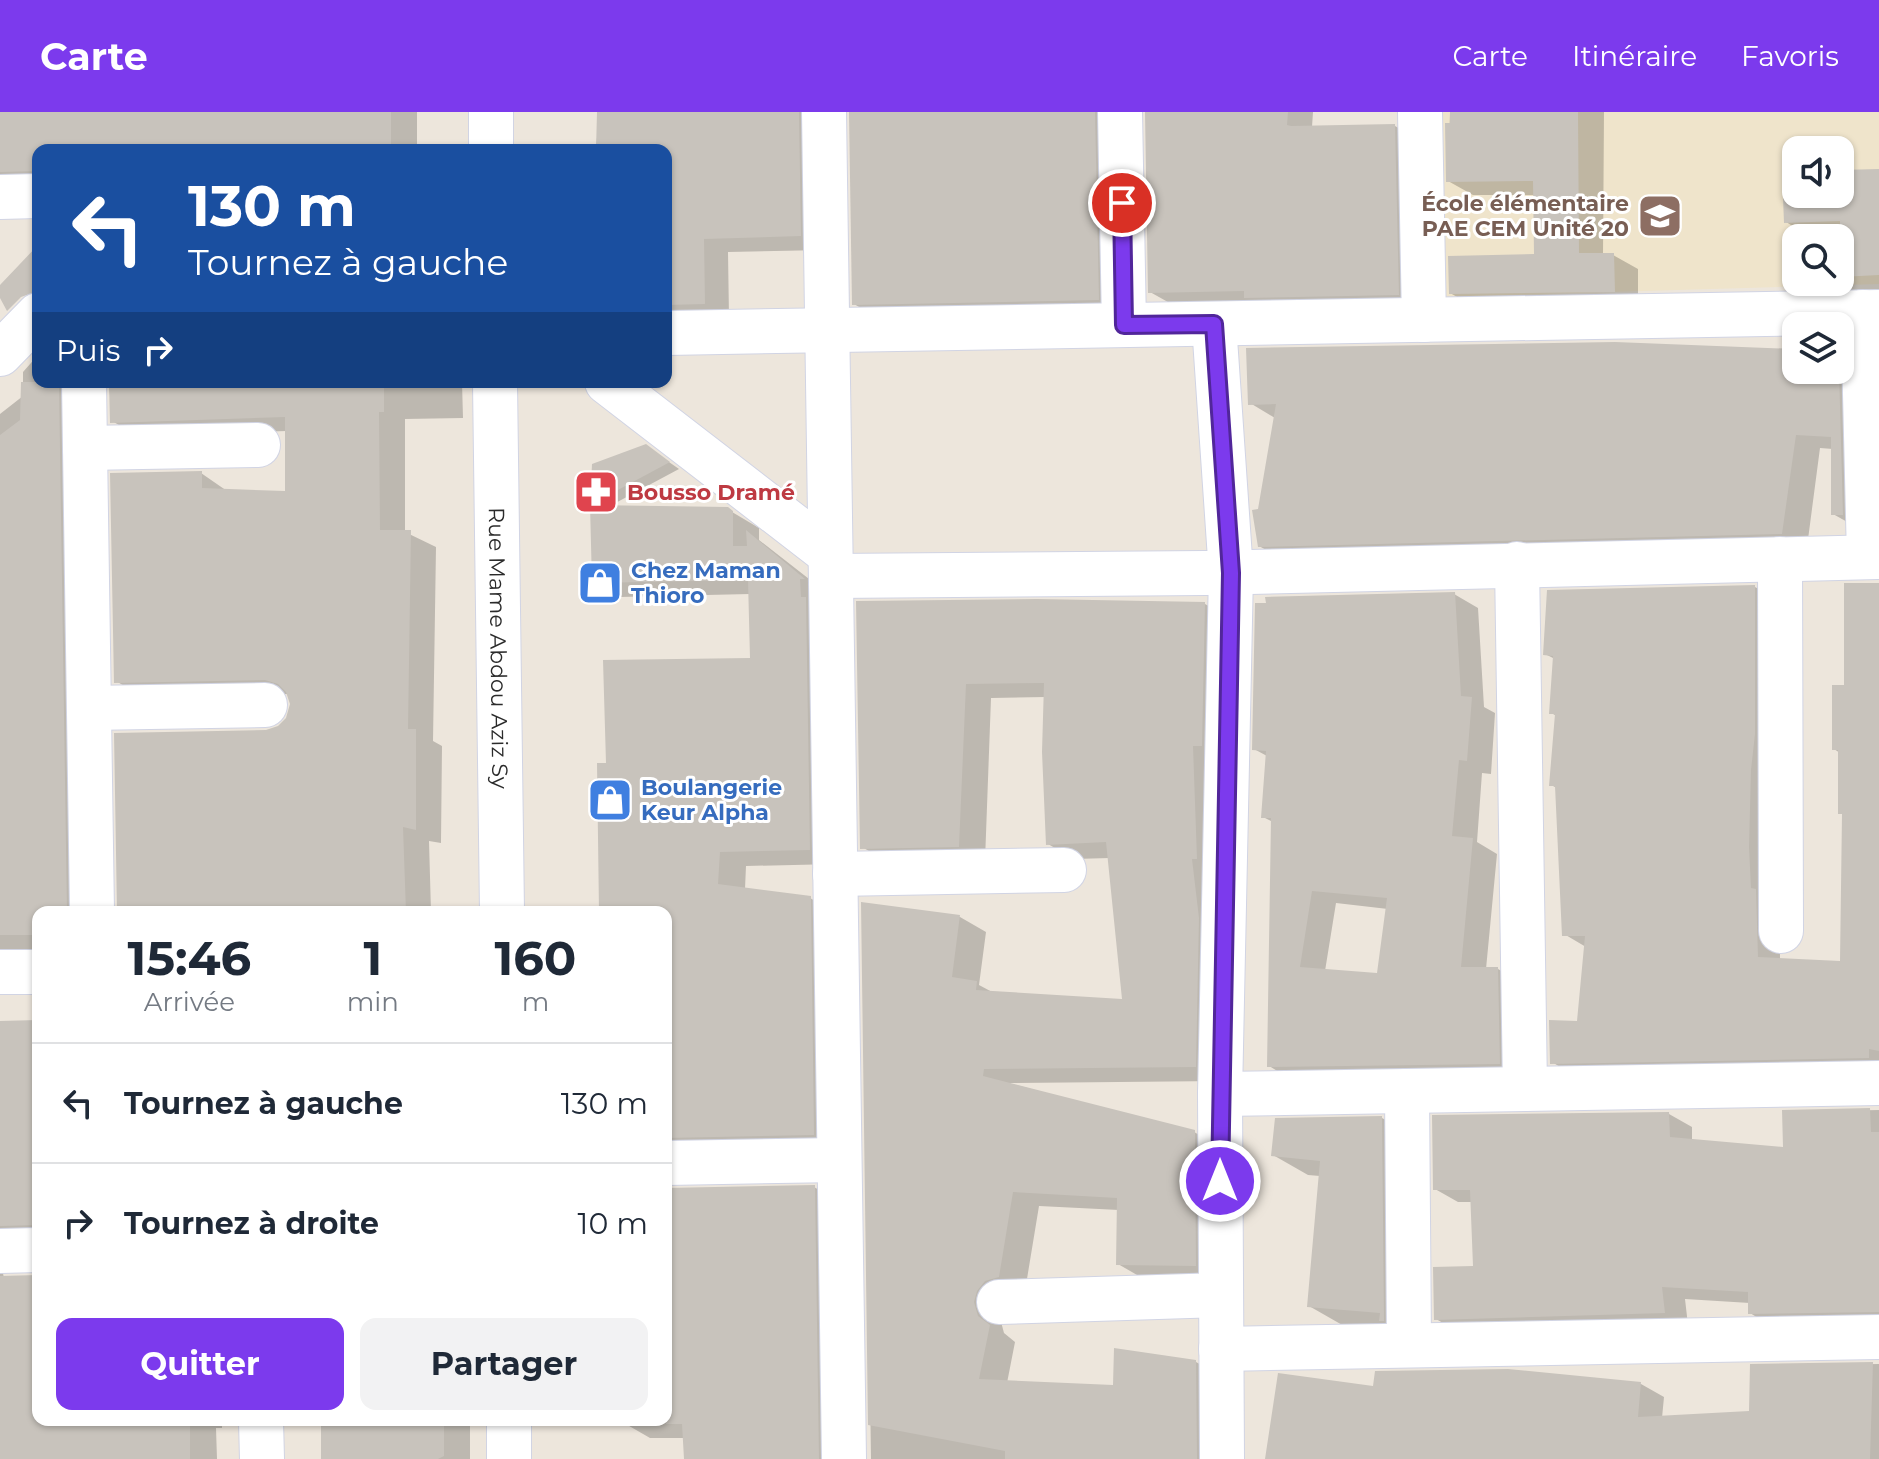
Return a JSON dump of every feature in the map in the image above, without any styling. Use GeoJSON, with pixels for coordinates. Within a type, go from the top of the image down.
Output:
{"type":"FeatureCollection","features":[{"type":"Feature","properties":{"kind":"street"},"geometry":{"type":"LineString","coordinates":[[491,112],[491,144]]}},
{"type":"Feature","properties":{"kind":"street"},"geometry":{"type":"LineString","coordinates":[[824,112],[844,1459]]}},
{"type":"Feature","properties":{"kind":"street"},"geometry":{"type":"LineString","coordinates":[[1120,112],[1124,325]]}},
{"type":"Feature","properties":{"kind":"street"},"geometry":{"type":"LineString","coordinates":[[1420,112],[1424,320]]}},
{"type":"Feature","properties":{"kind":"street"},"geometry":{"type":"LineString","coordinates":[[0,197],[32,196]]}},
{"type":"Feature","properties":{"kind":"street"},"geometry":{"type":"LineString","coordinates":[[614,388],[830,565],[1231,573],[1874,557],[1871,312],[672,333]]}},
{"type":"Feature","properties":{"kind":"street"},"geometry":{"type":"LineString","coordinates":[[0,354],[32,321]]}},
{"type":"Feature","properties":{"kind":"street"},"geometry":{"type":"LineString","coordinates":[[1214,324],[1231,573],[1220,1094],[1222,1459]]}},
{"type":"Feature","properties":{"kind":"street"},"geometry":{"type":"LineString","coordinates":[[84,388],[92,906]]}},
{"type":"Feature","properties":{"kind":"street","name":"Rue Mame Abdou Aziz Sy"},"geometry":{"type":"LineString","coordinates":[[495,388],[502,906]]}},
{"type":"Feature","properties":{"kind":"street"},"geometry":{"type":"LineString","coordinates":[[85,448],[258,445]]}},
{"type":"Feature","properties":{"kind":"street"},"geometry":{"type":"LineString","coordinates":[[1780,559],[1781,931]]}},
{"type":"Feature","properties":{"kind":"street"},"geometry":{"type":"LineString","coordinates":[[1517,564],[1525,1089]]}},
{"type":"Feature","properties":{"kind":"street"},"geometry":{"type":"LineString","coordinates":[[89,708],[265,705]]}},
{"type":"Feature","properties":{"kind":"street"},"geometry":{"type":"LineString","coordinates":[[835,874],[1064,870]]}},
{"type":"Feature","properties":{"kind":"street"},"geometry":{"type":"LineString","coordinates":[[0,972],[32,972]]}},
{"type":"Feature","properties":{"kind":"street"},"geometry":{"type":"LineString","coordinates":[[1220,1094],[1879,1083]]}},
{"type":"Feature","properties":{"kind":"street"},"geometry":{"type":"LineString","coordinates":[[1407,1091],[1409,1345]]}},
{"type":"Feature","properties":{"kind":"street"},"geometry":{"type":"LineString","coordinates":[[672,1163],[839,1160]]}},
{"type":"Feature","properties":{"kind":"street"},"geometry":{"type":"LineString","coordinates":[[0,1251],[32,1250]]}},
{"type":"Feature","properties":{"kind":"street"},"geometry":{"type":"LineString","coordinates":[[999,1302],[1221,1295]]}},
{"type":"Feature","properties":{"kind":"street"},"geometry":{"type":"LineString","coordinates":[[1221,1349],[1879,1337]]}},
{"type":"Feature","properties":{"kind":"street"},"geometry":{"type":"LineString","coordinates":[[261,1426],[262,1459]]}},
{"type":"Feature","properties":{"kind":"street"},"geometry":{"type":"LineString","coordinates":[[509,1426],[509,1459]]}},
{"type":"Feature","properties":{"kind":"shaded area","name":"École élémentaire PAE CEM Unité 20"},"geometry":{"type":"Polygon","coordinates":[[[1439,112],[1879,112],[1879,284],[1854,285],[1854,224],[1782,224],[1782,287],[1442,297],[1439,112]]]}},
{"type":"Feature","properties":{"kind":"building"},"geometry":{"type":"Polygon","coordinates":[[[0,112],[391,112],[391,144],[32,144],[32,171],[0,172],[0,112]]]}},
{"type":"Feature","properties":{"kind":"building"},"geometry":{"type":"Polygon","coordinates":[[[597,112],[799,112],[801,236],[704,239],[705,304],[672,305],[672,144],[596,144],[597,112]]]}},
{"type":"Feature","properties":{"kind":"building"},"geometry":{"type":"Polygon","coordinates":[[[849,112],[1095,112],[1099,300],[852,305],[849,112]]]}},
{"type":"Feature","properties":{"kind":"building"},"geometry":{"type":"Polygon","coordinates":[[[1145,112],[1288,112],[1287,125],[1291,126],[1395,124],[1399,295],[1244,298],[1244,291],[1148,293],[1145,112]]]}},
{"type":"Feature","properties":{"kind":"building"},"geometry":{"type":"Polygon","coordinates":[[[1450,112],[1578,112],[1579,253],[1614,253],[1615,292],[1449,294],[1448,256],[1534,254],[1533,181],[1446,182],[1445,123],[1450,123],[1450,112]]]}},
{"type":"Feature","properties":{"kind":"building"},"geometry":{"type":"Polygon","coordinates":[[[1879,169],[1879,275],[1854,276],[1854,224],[1840,224],[1840,221],[1784,223],[1783,208],[1854,208],[1854,170],[1879,169]]]}},
{"type":"Feature","properties":{"kind":"building"},"geometry":{"type":"Polygon","coordinates":[[[32,251],[32,293],[21,297],[7,311],[0,298],[0,285],[32,251]]]}},
{"type":"Feature","properties":{"kind":"building"},"geometry":{"type":"Polygon","coordinates":[[[1615,342],[1782,348],[1782,384],[1839,384],[1843,515],[1831,515],[1831,437],[1796,435],[1782,534],[1258,547],[1252,510],[1258,509],[1276,404],[1248,405],[1246,348],[1615,342]]]}},
{"type":"Feature","properties":{"kind":"building"},"geometry":{"type":"Polygon","coordinates":[[[21,382],[32,382],[32,388],[59,388],[67,906],[32,906],[32,935],[0,935],[0,435],[20,420],[21,382]]]}},
{"type":"Feature","properties":{"kind":"building"},"geometry":{"type":"Polygon","coordinates":[[[109,388],[384,388],[384,412],[379,412],[380,530],[411,530],[408,729],[416,729],[416,830],[403,827],[406,906],[117,906],[114,733],[266,730],[278,726],[286,718],[290,704],[286,692],[278,684],[265,680],[114,683],[110,473],[202,471],[202,488],[285,491],[285,417],[110,423],[109,388]]]}},
{"type":"Feature","properties":{"kind":"building"},"geometry":{"type":"Polygon","coordinates":[[[646,444],[670,462],[590,505],[592,464],[646,444]]]}},
{"type":"Feature","properties":{"kind":"building"},"geometry":{"type":"Polygon","coordinates":[[[590,505],[728,507],[733,511],[733,546],[747,546],[746,530],[805,579],[800,579],[801,597],[806,597],[810,850],[720,852],[718,884],[811,896],[814,1135],[672,1138],[672,906],[599,906],[597,763],[606,763],[603,660],[750,658],[748,580],[592,583],[590,505]]]}},
{"type":"Feature","properties":{"kind":"building"},"geometry":{"type":"Polygon","coordinates":[[[1844,583],[1879,583],[1879,1051],[1869,1049],[1869,1058],[1550,1064],[1549,1020],[1577,1021],[1585,936],[1562,936],[1555,786],[1549,786],[1555,714],[1549,714],[1553,656],[1543,655],[1547,590],[1755,585],[1755,734],[1749,847],[1751,888],[1756,889],[1758,957],[1840,961],[1842,814],[1838,814],[1838,750],[1832,750],[1832,685],[1844,685],[1844,583]]]}},
{"type":"Feature","properties":{"kind":"building"},"geometry":{"type":"Polygon","coordinates":[[[1455,592],[1461,696],[1472,697],[1467,761],[1459,760],[1452,836],[1473,838],[1461,967],[1498,967],[1500,1064],[1267,1067],[1271,818],[1261,818],[1266,751],[1252,750],[1255,603],[1266,603],[1265,597],[1455,592]],[[1312,891],[1300,967],[1377,973],[1387,898],[1312,891]]]}},
{"type":"Feature","properties":{"kind":"building"},"geometry":{"type":"Polygon","coordinates":[[[1037,599],[1205,602],[1202,746],[1193,746],[1197,859],[1192,859],[1199,918],[1196,1067],[984,1069],[983,1076],[1195,1130],[1196,1266],[1116,1265],[1117,1198],[1013,1192],[999,1277],[985,1281],[977,1291],[974,1302],[978,1316],[990,1325],[979,1379],[1113,1385],[1114,1348],[1196,1360],[1197,1459],[1005,1459],[1005,1451],[868,1425],[861,902],[960,915],[952,977],[977,981],[976,990],[1122,999],[1106,842],[1046,845],[1042,752],[1044,683],[966,684],[959,847],[860,849],[856,601],[1037,599]]]}},
{"type":"Feature","properties":{"kind":"building"},"geometry":{"type":"Polygon","coordinates":[[[32,1020],[32,1225],[0,1226],[0,1021],[32,1020]]]}},
{"type":"Feature","properties":{"kind":"building"},"geometry":{"type":"Polygon","coordinates":[[[1870,1108],[1871,1132],[1879,1132],[1879,1312],[1748,1314],[1748,1292],[1662,1287],[1665,1313],[1434,1320],[1433,1267],[1473,1266],[1470,1190],[1433,1190],[1432,1115],[1669,1112],[1670,1137],[1783,1147],[1782,1110],[1870,1108]]]}},
{"type":"Feature","properties":{"kind":"building"},"geometry":{"type":"Polygon","coordinates":[[[1382,1116],[1384,1321],[1379,1321],[1380,1313],[1307,1307],[1320,1161],[1271,1156],[1275,1118],[1382,1116]]]}},
{"type":"Feature","properties":{"kind":"building"},"geometry":{"type":"Polygon","coordinates":[[[815,1185],[819,1459],[684,1459],[682,1424],[672,1424],[672,1188],[815,1185]]]}},
{"type":"Feature","properties":{"kind":"building"},"geometry":{"type":"Polygon","coordinates":[[[32,1275],[32,1426],[190,1426],[190,1459],[0,1459],[0,1276],[32,1275]]]}},
{"type":"Feature","properties":{"kind":"building"},"geometry":{"type":"Polygon","coordinates":[[[1873,1362],[1870,1459],[1265,1459],[1278,1373],[1373,1386],[1375,1371],[1508,1369],[1641,1382],[1638,1417],[1749,1411],[1750,1364],[1873,1362]]]}},
{"type":"Feature","properties":{"kind":"building"},"geometry":{"type":"Polygon","coordinates":[[[321,1426],[444,1426],[444,1456],[438,1459],[321,1459],[321,1426]]]}},
{"type":"Feature","properties":{"kind":"place","name":"École élémentaire PAE CEM Unité 20"},"geometry":{"type":"Point","coordinates":[1660,216]}},
{"type":"Feature","properties":{"kind":"place","name":"Bousso Dramé"},"geometry":{"type":"Point","coordinates":[596,492]}},
{"type":"Feature","properties":{"kind":"place","name":"Chez Maman Thioro"},"geometry":{"type":"Point","coordinates":[600,583]}},
{"type":"Feature","properties":{"kind":"place","name":"Boulangerie Keur Alpha"},"geometry":{"type":"Point","coordinates":[610,800]}},
{"type":"Feature","properties":{"kind":"route"},"geometry":{"type":"LineString","coordinates":[[1122,203],[1124,325],[1214,324],[1231,573],[1220,1181]]}}]}
